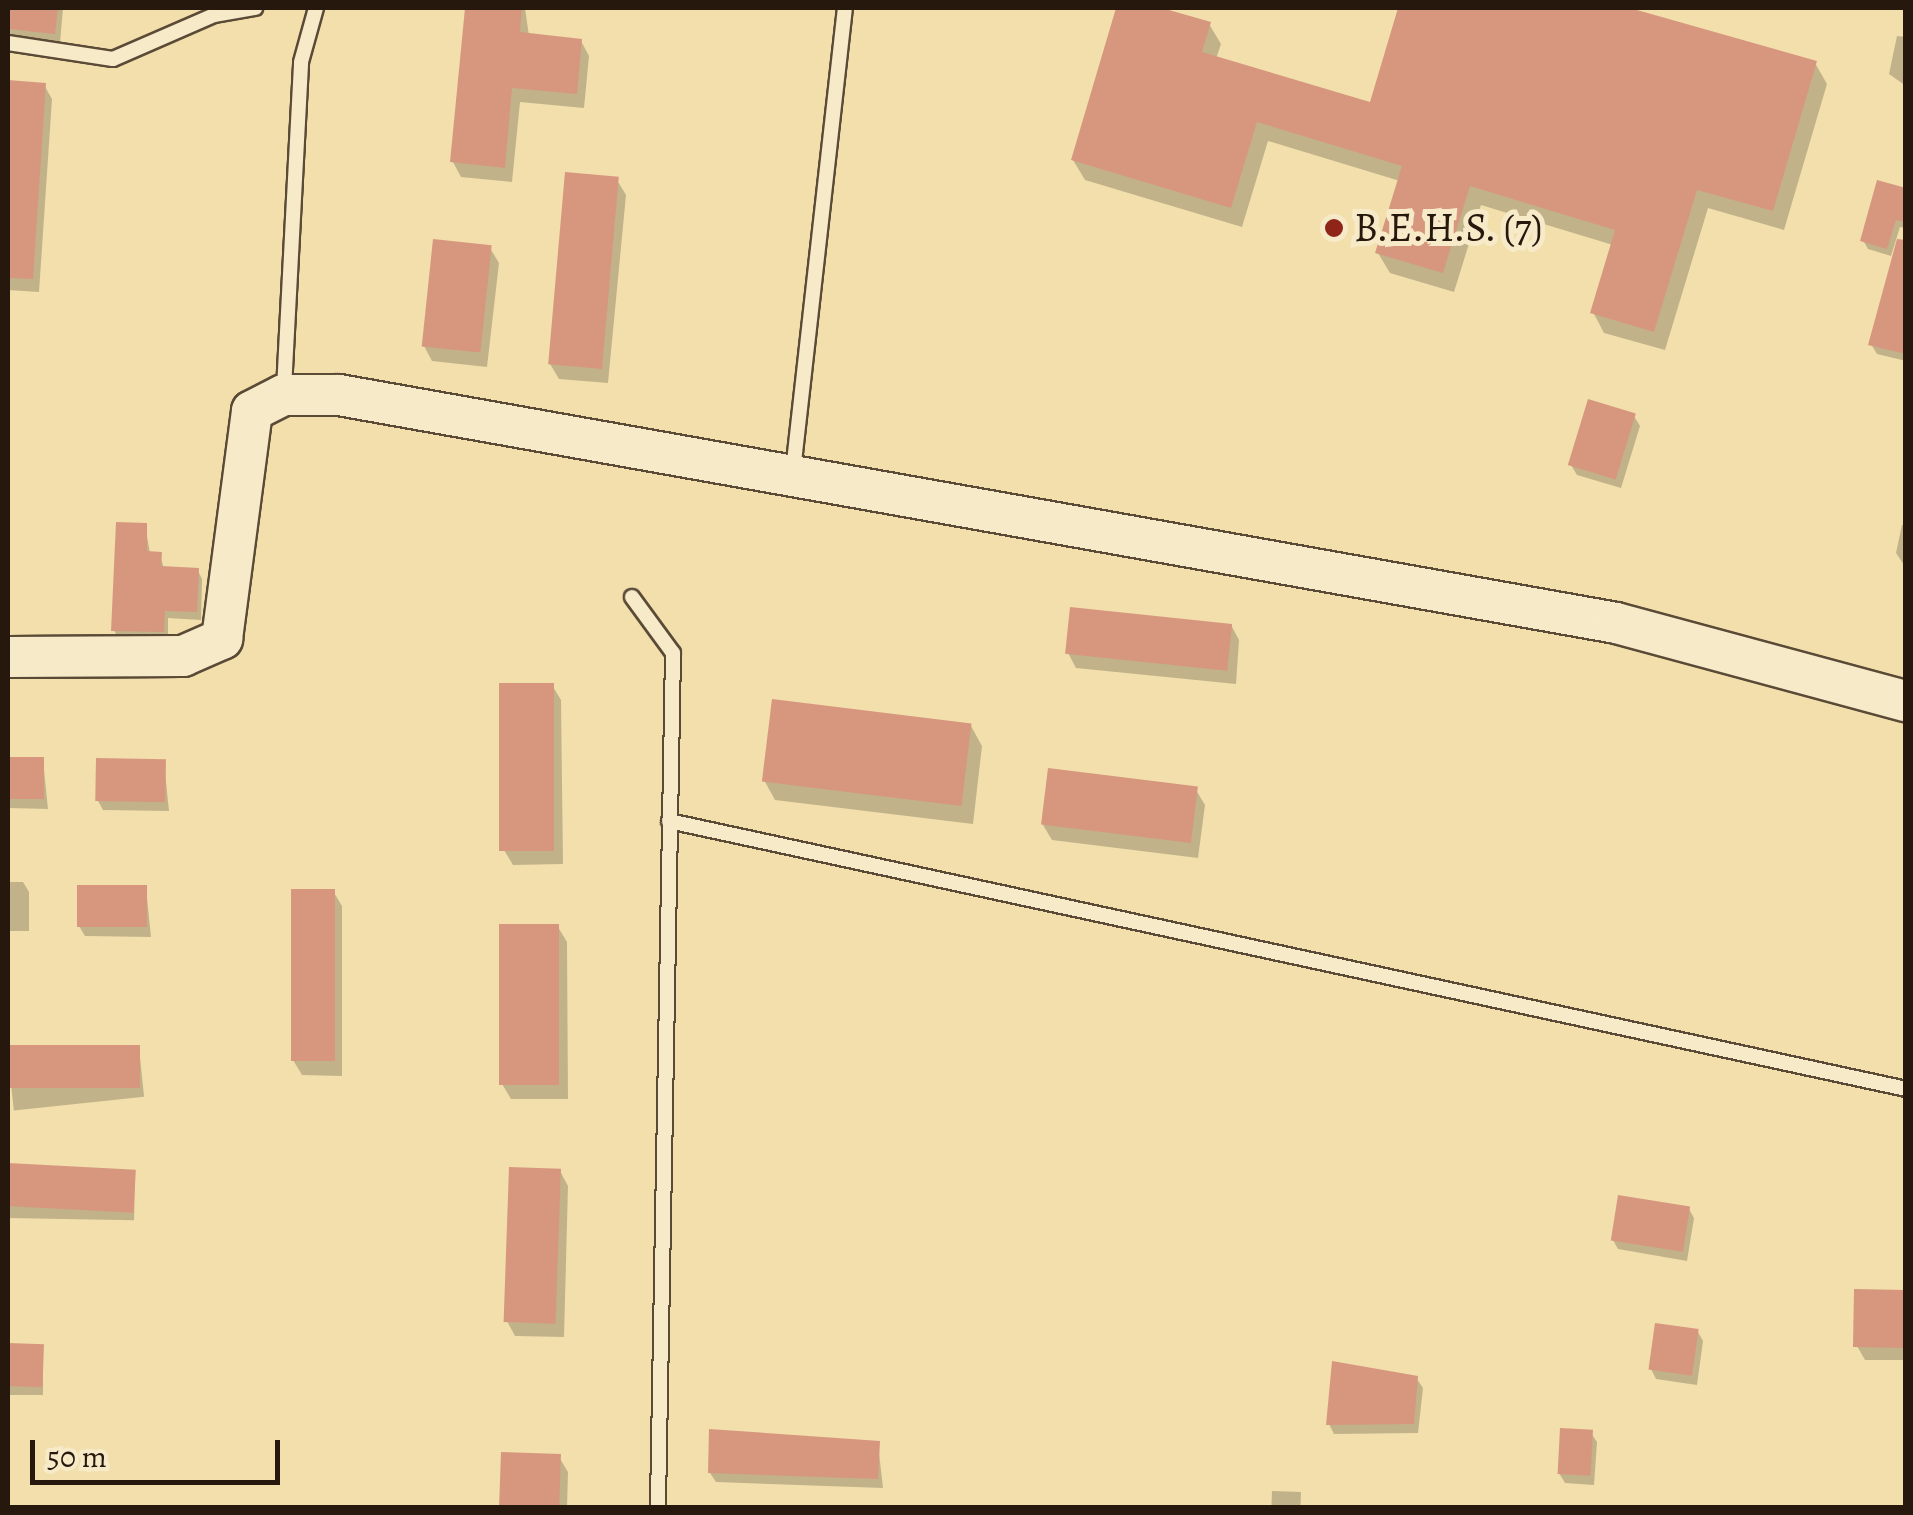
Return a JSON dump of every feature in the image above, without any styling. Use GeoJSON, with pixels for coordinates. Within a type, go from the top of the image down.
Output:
{"type":"FeatureCollection","features":[{"type":"Feature","properties":{"kind":"street"},"geometry":{"type":"LineString","coordinates":[[8,657],[166,658],[205,650],[222,638],[229,619],[245,430],[262,401],[284,395],[339,396],[1616,623],[1906,701]]}},
{"type":"Feature","properties":{"kind":"lane"},"geometry":{"type":"LineString","coordinates":[[8,43],[114,59],[214,15],[255,8]]}},
{"type":"Feature","properties":{"kind":"lane"},"geometry":{"type":"LineString","coordinates":[[284,395],[301,62],[316,8]]}},
{"type":"Feature","properties":{"kind":"lane"},"geometry":{"type":"LineString","coordinates":[[792,476],[845,8]]}},
{"type":"Feature","properties":{"kind":"lane"},"geometry":{"type":"LineString","coordinates":[[632,597],[673,653],[658,1508]]}},
{"type":"Feature","properties":{"kind":"lane"},"geometry":{"type":"LineString","coordinates":[[669,821],[1906,1090]]}},
{"type":"Feature","properties":{"kind":"building"},"geometry":{"type":"Polygon","coordinates":[[[8,8],[58,8],[55,34],[8,29],[8,8]]]}},
{"type":"Feature","properties":{"kind":"building"},"geometry":{"type":"Polygon","coordinates":[[[465,8],[522,8],[520,32],[582,39],[577,94],[512,88],[505,168],[450,162],[465,8]]]}},
{"type":"Feature","properties":{"kind":"building"},"geometry":{"type":"Polygon","coordinates":[[[1116,8],[1162,8],[1211,22],[1202,52],[1370,102],[1398,8],[1630,8],[1817,61],[1773,211],[1697,190],[1654,332],[1590,313],[1615,230],[1470,186],[1443,273],[1375,253],[1402,166],[1257,122],[1231,208],[1071,160],[1116,8]]]}},
{"type":"Feature","properties":{"kind":"building"},"geometry":{"type":"Polygon","coordinates":[[[8,80],[46,83],[33,279],[8,278],[8,80]]]}},
{"type":"Feature","properties":{"kind":"building"},"geometry":{"type":"Polygon","coordinates":[[[565,172],[619,177],[602,369],[548,364],[565,172]]]}},
{"type":"Feature","properties":{"kind":"building"},"geometry":{"type":"Polygon","coordinates":[[[1877,180],[1906,188],[1906,222],[1896,220],[1887,249],[1860,241],[1877,180]]]}},
{"type":"Feature","properties":{"kind":"building"},"geometry":{"type":"Polygon","coordinates":[[[433,239],[492,245],[480,353],[422,346],[433,239]]]}},
{"type":"Feature","properties":{"kind":"building"},"geometry":{"type":"Polygon","coordinates":[[[1897,239],[1906,240],[1906,354],[1868,345],[1897,239]]]}},
{"type":"Feature","properties":{"kind":"building"},"geometry":{"type":"Polygon","coordinates":[[[1588,399],[1636,414],[1616,480],[1568,465],[1588,399]]]}},
{"type":"Feature","properties":{"kind":"building"},"geometry":{"type":"Polygon","coordinates":[[[116,522],[147,523],[147,551],[162,552],[161,566],[199,568],[197,612],[165,611],[164,632],[111,631],[116,522]]]}},
{"type":"Feature","properties":{"kind":"building"},"geometry":{"type":"Polygon","coordinates":[[[1070,607],[1232,624],[1227,671],[1065,654],[1070,607]]]}},
{"type":"Feature","properties":{"kind":"building"},"geometry":{"type":"Polygon","coordinates":[[[499,683],[554,683],[554,851],[499,851],[499,683]]]}},
{"type":"Feature","properties":{"kind":"building"},"geometry":{"type":"Polygon","coordinates":[[[772,699],[972,723],[961,806],[762,781],[772,699]]]}},
{"type":"Feature","properties":{"kind":"building"},"geometry":{"type":"Polygon","coordinates":[[[8,757],[44,757],[44,799],[8,799],[8,757]]]}},
{"type":"Feature","properties":{"kind":"building"},"geometry":{"type":"Polygon","coordinates":[[[96,758],[166,759],[165,802],[95,801],[96,758]]]}},
{"type":"Feature","properties":{"kind":"building"},"geometry":{"type":"Polygon","coordinates":[[[1048,768],[1198,786],[1191,843],[1041,825],[1048,768]]]}},
{"type":"Feature","properties":{"kind":"building"},"geometry":{"type":"Polygon","coordinates":[[[77,885],[147,885],[147,927],[77,927],[77,885]]]}},
{"type":"Feature","properties":{"kind":"building"},"geometry":{"type":"Polygon","coordinates":[[[291,889],[335,889],[335,1061],[291,1061],[291,889]]]}},
{"type":"Feature","properties":{"kind":"building"},"geometry":{"type":"Polygon","coordinates":[[[499,924],[559,924],[559,1085],[499,1085],[499,924]]]}},
{"type":"Feature","properties":{"kind":"building"},"geometry":{"type":"Polygon","coordinates":[[[8,1045],[140,1045],[140,1088],[8,1088],[8,1045]]]}},
{"type":"Feature","properties":{"kind":"building"},"geometry":{"type":"Polygon","coordinates":[[[8,1163],[136,1170],[134,1213],[8,1206],[8,1163]]]}},
{"type":"Feature","properties":{"kind":"building"},"geometry":{"type":"Polygon","coordinates":[[[509,1167],[561,1169],[556,1324],[504,1322],[509,1167]]]}},
{"type":"Feature","properties":{"kind":"building"},"geometry":{"type":"Polygon","coordinates":[[[1618,1195],[1690,1206],[1683,1252],[1611,1240],[1618,1195]]]}},
{"type":"Feature","properties":{"kind":"building"},"geometry":{"type":"Polygon","coordinates":[[[1854,1289],[1906,1290],[1905,1348],[1853,1347],[1854,1289]]]}},
{"type":"Feature","properties":{"kind":"building"},"geometry":{"type":"Polygon","coordinates":[[[1655,1323],[1699,1329],[1692,1376],[1648,1370],[1655,1323]]]}},
{"type":"Feature","properties":{"kind":"building"},"geometry":{"type":"Polygon","coordinates":[[[8,1343],[44,1344],[42,1387],[8,1386],[8,1343]]]}},
{"type":"Feature","properties":{"kind":"building"},"geometry":{"type":"Polygon","coordinates":[[[1332,1361],[1418,1376],[1414,1424],[1326,1425],[1332,1361]]]}},
{"type":"Feature","properties":{"kind":"building"},"geometry":{"type":"Polygon","coordinates":[[[1560,1428],[1593,1430],[1591,1476],[1558,1474],[1560,1428]]]}},
{"type":"Feature","properties":{"kind":"building"},"geometry":{"type":"Polygon","coordinates":[[[709,1429],[880,1441],[878,1479],[708,1473],[709,1429]]]}},
{"type":"Feature","properties":{"kind":"building"},"geometry":{"type":"Polygon","coordinates":[[[501,1452],[561,1454],[559,1508],[499,1508],[501,1452]]]}},
{"type":"Feature","properties":{"kind":"place","name":"B.E.H.S. (7)"},"geometry":{"type":"Point","coordinates":[1334,228]}}]}
